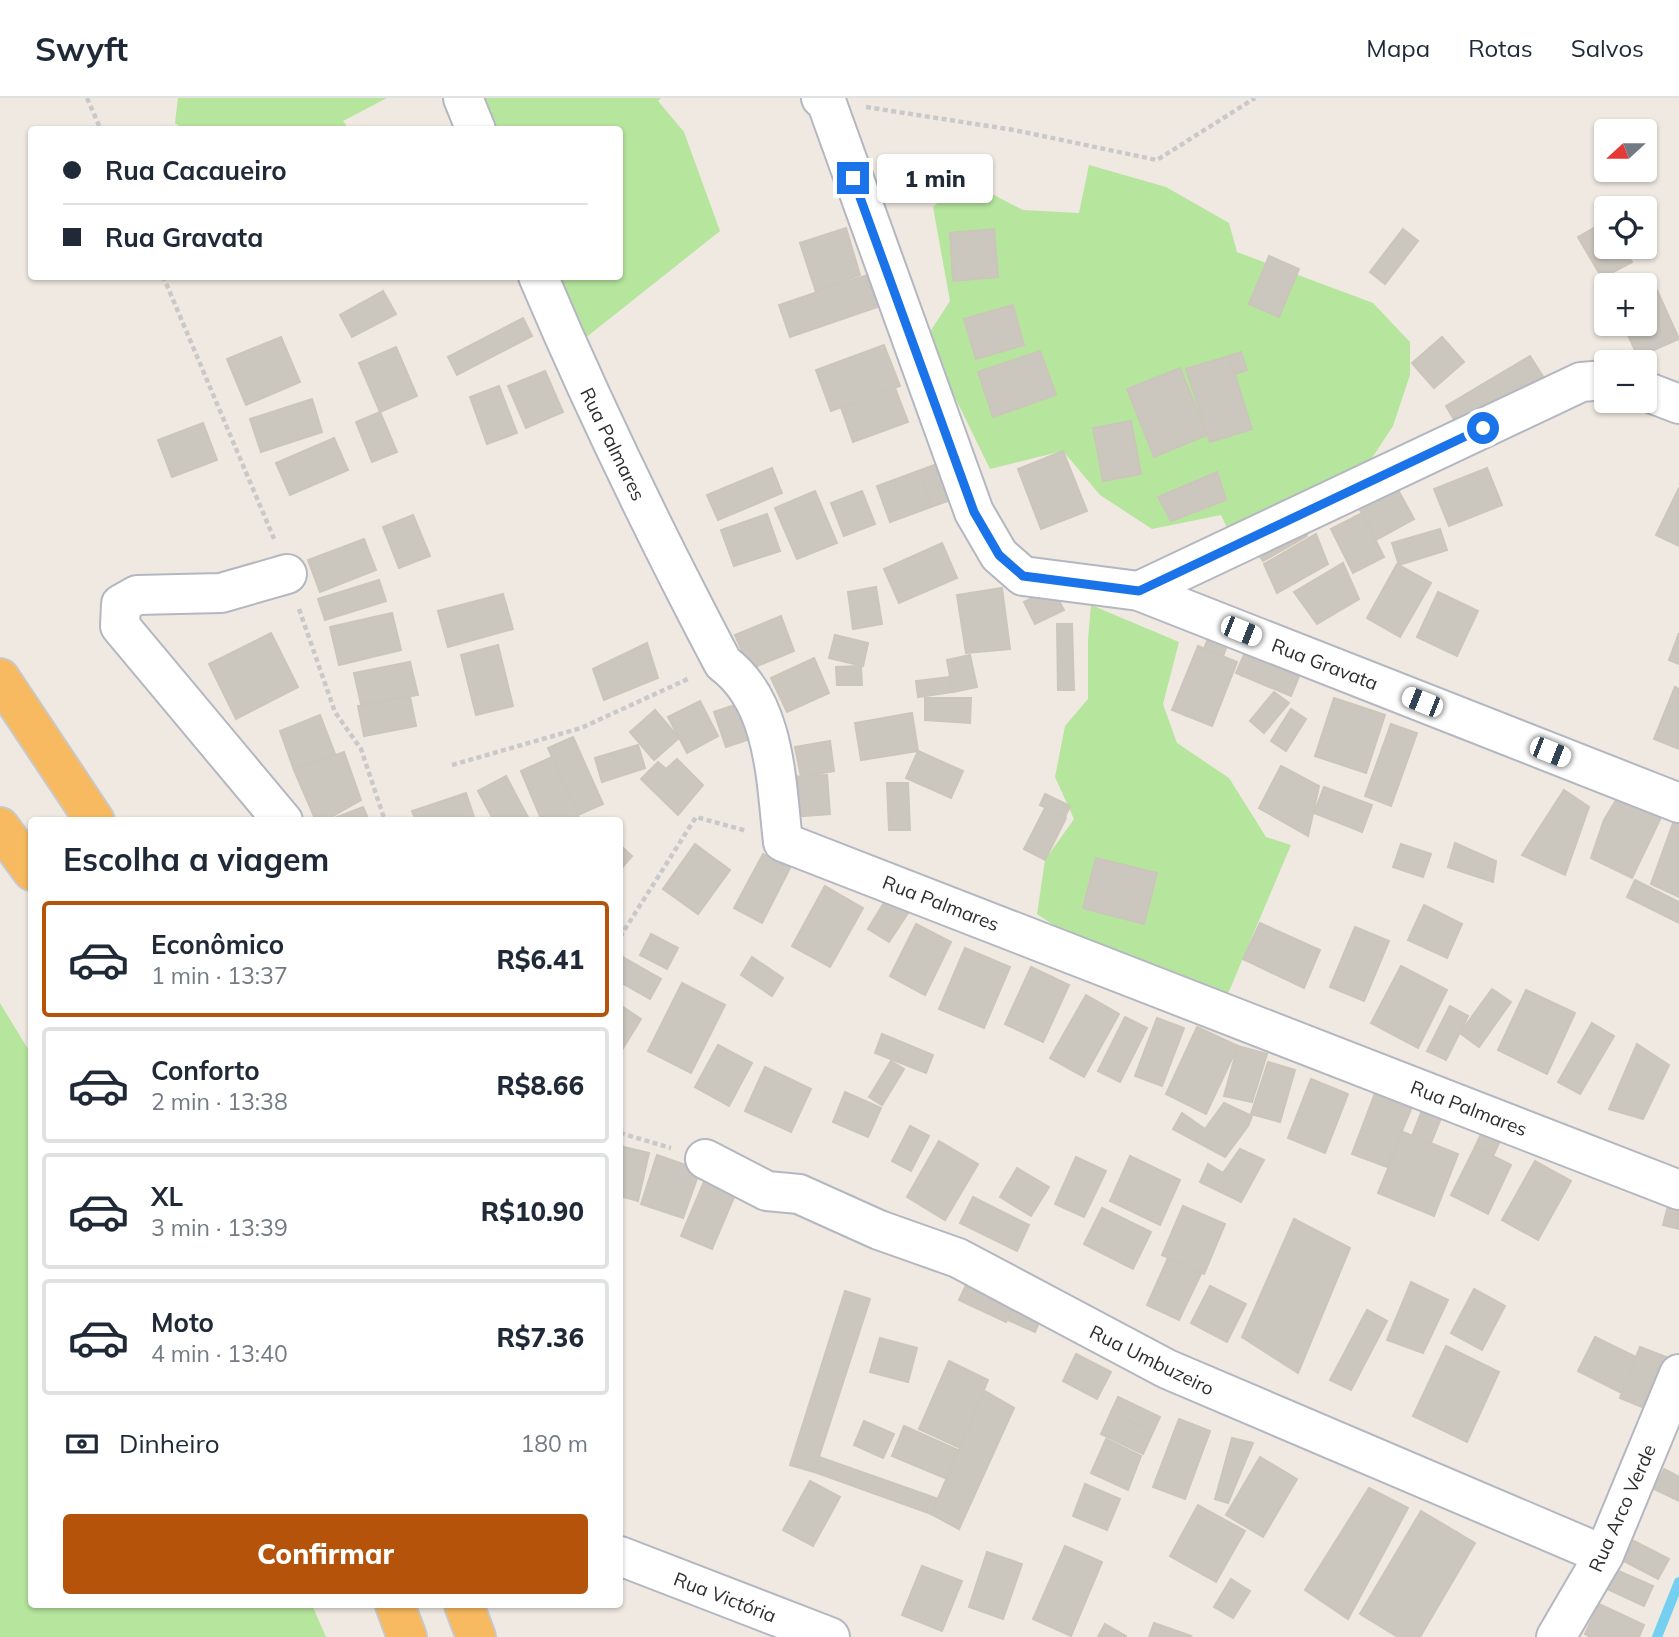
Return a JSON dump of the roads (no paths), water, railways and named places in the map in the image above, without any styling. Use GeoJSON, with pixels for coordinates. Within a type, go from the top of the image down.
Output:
{"type":"FeatureCollection","features":[{"type":"Feature","properties":{"kind":"highway"},"geometry":{"type":"LineString","coordinates":[[0,678],[91,817]]}},
{"type":"Feature","properties":{"kind":"highway"},"geometry":{"type":"LineString","coordinates":[[0,827],[28,866]]}},
{"type":"Feature","properties":{"kind":"highway"},"geometry":{"type":"LineString","coordinates":[[396,1608],[407,1637]]}},
{"type":"Feature","properties":{"kind":"highway"},"geometry":{"type":"LineString","coordinates":[[465,1608],[476,1637]]}},
{"type":"Feature","properties":{"kind":"street"},"geometry":{"type":"LineString","coordinates":[[463,98],[474,126]]}},
{"type":"Feature","properties":{"kind":"street","name":"Rua Gravata"},"geometry":{"type":"LineString","coordinates":[[823,100],[974,512],[999,555],[1023,576],[1139,591],[1679,803]]}},
{"type":"Feature","properties":{"kind":"street","name":"Rua Palmares"},"geometry":{"type":"LineString","coordinates":[[540,280],[609,437],[723,663],[736,673],[764,725],[774,760],[783,842],[1679,1190]]}},
{"type":"Feature","properties":{"kind":"street"},"geometry":{"type":"LineString","coordinates":[[1139,591],[1581,382],[1594,381]]}},
{"type":"Feature","properties":{"kind":"street"},"geometry":{"type":"LineString","coordinates":[[1657,396],[1679,404]]}},
{"type":"Feature","properties":{"kind":"street"},"geometry":{"type":"LineString","coordinates":[[280,817],[120,626],[121,604],[136,595],[221,593],[287,574]]}},
{"type":"Feature","properties":{"kind":"street","name":"Rua Umbuzeiro"},"geometry":{"type":"LineString","coordinates":[[705,1158],[767,1191],[799,1194],[879,1230],[958,1258],[1043,1301],[1102,1338],[1167,1369],[1604,1555]]}},
{"type":"Feature","properties":{"kind":"street","name":"Rua Arco Verde"},"geometry":{"type":"LineString","coordinates":[[1556,1637],[1604,1555],[1679,1374]]}},
{"type":"Feature","properties":{"kind":"street","name":"Rua Victória"},"geometry":{"type":"LineString","coordinates":[[623,1557],[830,1637]]}},
{"type":"Feature","properties":{"kind":"waterway"},"geometry":{"type":"LineString","coordinates":[[1657,1637],[1679,1582]]}}]}
